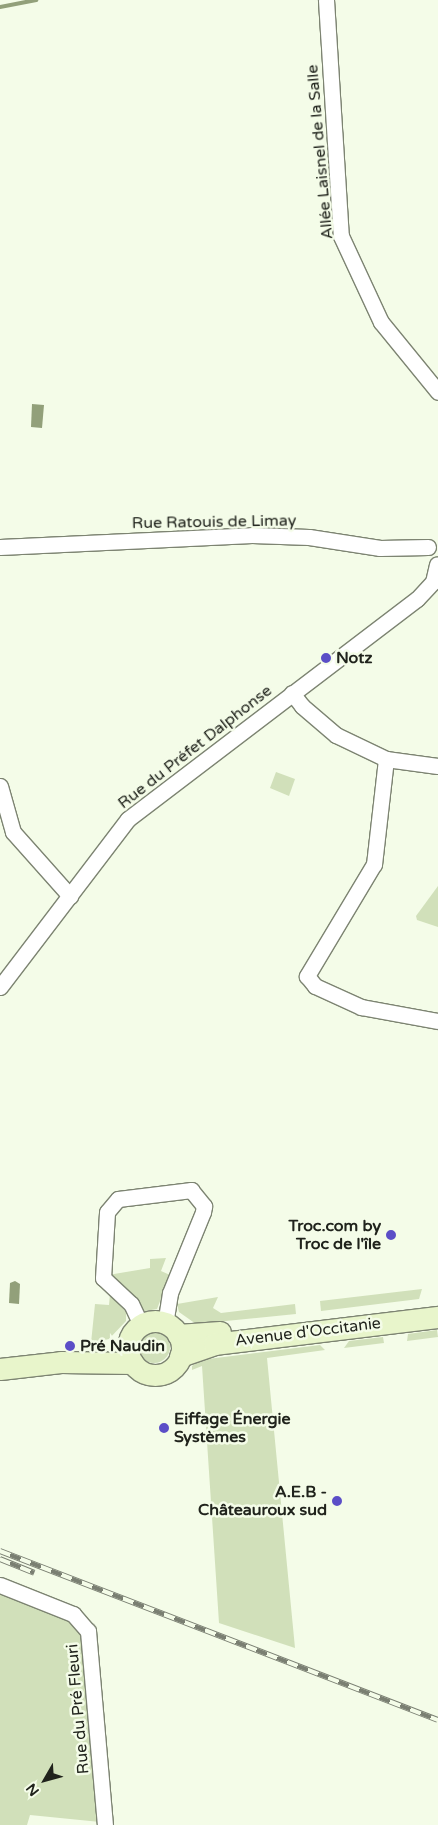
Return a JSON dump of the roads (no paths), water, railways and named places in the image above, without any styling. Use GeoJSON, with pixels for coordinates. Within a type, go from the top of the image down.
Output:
{"type":"FeatureCollection","features":[{"type":"Feature","properties":{"kind":"main road","name":"Avenue d'Occitanie"},"geometry":{"type":"LineString","coordinates":[[62,1362],[135,1332],[153,1322],[171,1329],[221,1332],[438,1306]]}},
{"type":"Feature","properties":{"kind":"main road","name":"Avenue d'Occitanie"},"geometry":{"type":"LineString","coordinates":[[0,1369],[62,1362],[133,1363],[142,1372],[161,1374],[172,1369],[180,1356],[214,1344],[438,1318]]}},
{"type":"Feature","properties":{"kind":"main road"},"geometry":{"type":"LineString","coordinates":[[171,1329],[180,1356]]}},
{"type":"Feature","properties":{"kind":"main road"},"geometry":{"type":"LineString","coordinates":[[133,1363],[135,1332]]}},
{"type":"Feature","properties":{"kind":"street","name":"Allée Laisnel de la Salle"},"geometry":{"type":"LineString","coordinates":[[326,0],[341,236],[381,322],[438,392]]}},
{"type":"Feature","properties":{"kind":"street","name":"Rue Ratouis de Limay"},"geometry":{"type":"LineString","coordinates":[[2,546],[252,535],[308,537],[380,548],[433,544]]}},
{"type":"Feature","properties":{"kind":"street"},"geometry":{"type":"LineString","coordinates":[[433,544],[428,556],[437,564]]}},
{"type":"Feature","properties":{"kind":"street","name":"Rue du Préfet Dalphonse"},"geometry":{"type":"LineString","coordinates":[[0,986],[128,819],[417,599],[433,582],[437,564]]}},
{"type":"Feature","properties":{"kind":"street"},"geometry":{"type":"LineString","coordinates":[[292,694],[302,706],[336,735],[386,759],[438,766]]}},
{"type":"Feature","properties":{"kind":"street"},"geometry":{"type":"LineString","coordinates":[[386,759],[374,864],[307,976],[315,986],[352,1004],[438,1021]]}},
{"type":"Feature","properties":{"kind":"street"},"geometry":{"type":"LineString","coordinates":[[0,786],[13,832],[70,896]]}},
{"type":"Feature","properties":{"kind":"street"},"geometry":{"type":"LineString","coordinates":[[135,1332],[131,1304],[102,1278],[107,1212],[118,1199],[191,1190],[204,1206],[170,1292],[171,1329]]}},
{"type":"Feature","properties":{"kind":"street","name":"Rue du Pré Fleuri"},"geometry":{"type":"LineString","coordinates":[[0,1585],[73,1614],[88,1631],[106,1825]]}},
{"type":"Feature","properties":{"kind":"waterway"},"geometry":{"type":"LineString","coordinates":[[0,7],[36,0]]}},
{"type":"Feature","properties":{"kind":"railway"},"geometry":{"type":"LineString","coordinates":[[0,1551],[438,1720]]}},
{"type":"Feature","properties":{"kind":"railway"},"geometry":{"type":"LineString","coordinates":[[0,1559],[34,1573]]}},
{"type":"Feature","properties":{"kind":"place","name":"Notz"},"geometry":{"type":"Point","coordinates":[326,658]}},
{"type":"Feature","properties":{"kind":"place","name":"Troc.com by Troc de l'île"},"geometry":{"type":"Point","coordinates":[391,1235]}},
{"type":"Feature","properties":{"kind":"place","name":"Pré Naudin"},"geometry":{"type":"Point","coordinates":[70,1346]}},
{"type":"Feature","properties":{"kind":"place","name":"Eiffage Énergie Systèmes"},"geometry":{"type":"Point","coordinates":[164,1428]}},
{"type":"Feature","properties":{"kind":"place","name":"A.E.B - Châteauroux sud"},"geometry":{"type":"Point","coordinates":[337,1501]}}]}
